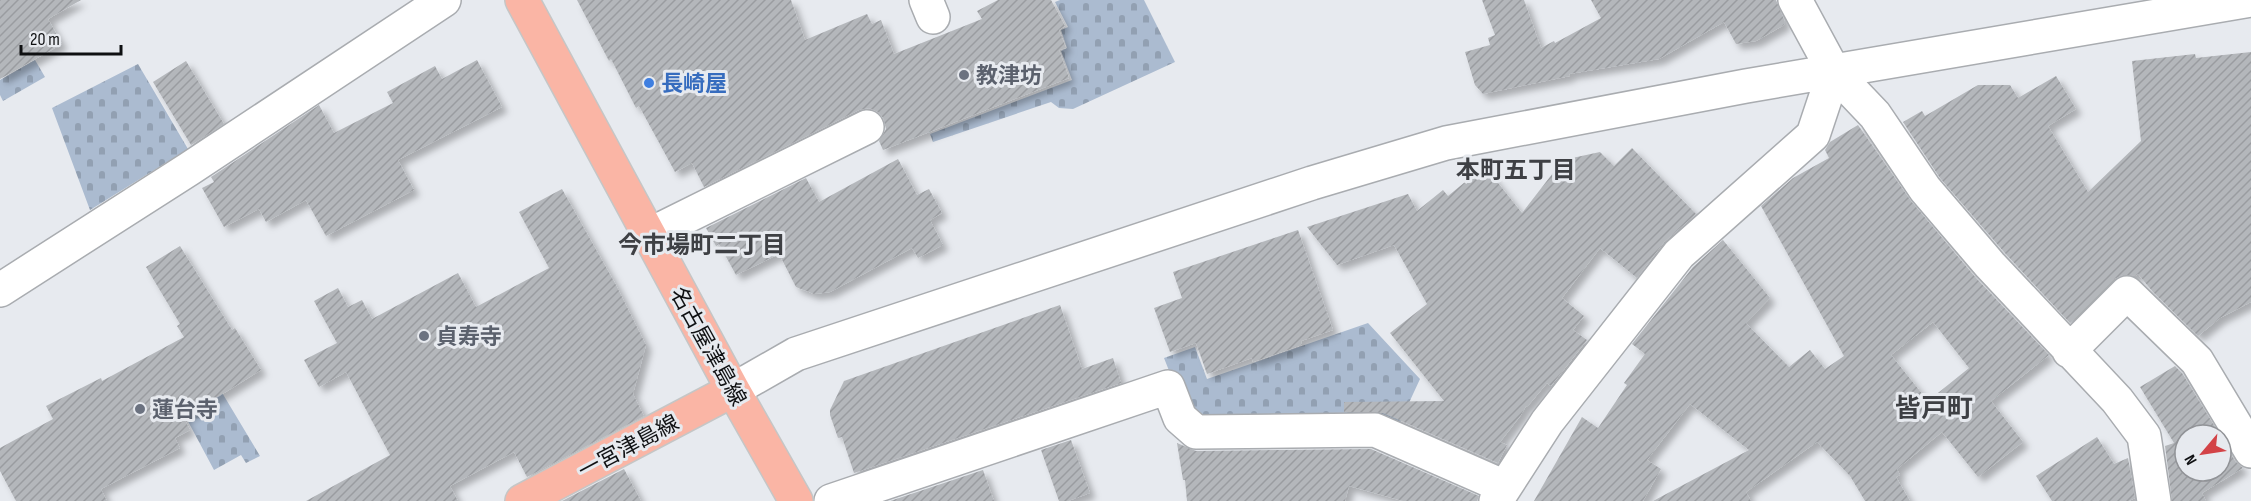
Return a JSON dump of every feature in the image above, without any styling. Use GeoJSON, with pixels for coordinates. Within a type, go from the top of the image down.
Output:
{"type":"FeatureCollection","features":[{"type":"Feature","properties":{"kind":"main road","name":"名古屋津島線"},"geometry":{"type":"LineString","coordinates":[[522,0],[733,390],[796,501]]}},
{"type":"Feature","properties":{"kind":"main road","name":"一宮津島線"},"geometry":{"type":"LineString","coordinates":[[522,501],[733,390]]}},
{"type":"Feature","properties":{"kind":"street"},"geometry":{"type":"LineString","coordinates":[[0,290],[189,169],[444,0]]}},
{"type":"Feature","properties":{"kind":"street"},"geometry":{"type":"LineString","coordinates":[[1795,0],[1834,72],[1875,116],[1925,189],[1990,265],[2117,400],[2144,436],[2154,501]]}},
{"type":"Feature","properties":{"kind":"street"},"geometry":{"type":"LineString","coordinates":[[733,390],[796,354],[1312,183],[1446,143],[1734,88],[2251,0]]}},
{"type":"Feature","properties":{"kind":"street"},"geometry":{"type":"LineString","coordinates":[[831,501],[1168,387],[1180,418],[1196,432],[1375,430],[1500,494],[1547,422],[1678,254],[1814,135],[1834,72]]}},
{"type":"Feature","properties":{"kind":"street"},"geometry":{"type":"LineString","coordinates":[[649,235],[867,127]]}},
{"type":"Feature","properties":{"kind":"street"},"geometry":{"type":"LineString","coordinates":[[2069,351],[2127,293],[2197,361],[2251,451]]}},
{"type":"Feature","properties":{"kind":"green space"},"geometry":{"type":"Polygon","coordinates":[[[1060,0],[1144,0],[1175,62],[1073,109],[1059,108],[1051,102],[933,142],[930,134],[1072,80],[1061,51],[1067,48],[1061,30],[1068,27],[1055,2],[1060,0]]]}},
{"type":"Feature","properties":{"kind":"green space"},"geometry":{"type":"Polygon","coordinates":[[[35,60],[45,77],[3,101],[0,95],[0,80],[35,60]]]}},
{"type":"Feature","properties":{"kind":"green space"},"geometry":{"type":"Polygon","coordinates":[[[138,64],[188,149],[90,210],[52,108],[138,64]]]}},
{"type":"Feature","properties":{"kind":"green space"},"geometry":{"type":"Polygon","coordinates":[[[1368,323],[1420,379],[1395,433],[1198,424],[1181,401],[1164,358],[1195,347],[1207,379],[1368,323]]]}},
{"type":"Feature","properties":{"kind":"green space"},"geometry":{"type":"Polygon","coordinates":[[[212,376],[260,456],[246,463],[241,455],[214,470],[175,397],[212,376]]]}},
{"type":"Feature","properties":{"kind":"building"},"geometry":{"type":"Polygon","coordinates":[[[0,0],[81,0],[48,19],[62,44],[0,79],[0,0]]]}},
{"type":"Feature","properties":{"kind":"building"},"geometry":{"type":"Polygon","coordinates":[[[577,0],[791,0],[805,40],[867,14],[872,24],[881,20],[894,54],[982,19],[977,11],[998,0],[1051,0],[1065,26],[1059,30],[1066,48],[1059,50],[1069,78],[883,150],[879,141],[886,129],[883,118],[878,112],[869,108],[859,110],[704,187],[692,163],[675,172],[639,106],[636,108],[611,59],[609,61],[577,0]]]}},
{"type":"Feature","properties":{"kind":"building"},"geometry":{"type":"Polygon","coordinates":[[[1482,0],[1524,0],[1541,48],[1601,18],[1591,0],[1776,0],[1785,22],[1784,25],[1756,41],[1736,44],[1724,22],[1659,59],[1569,74],[1570,76],[1483,94],[1475,85],[1465,52],[1490,45],[1488,38],[1495,35],[1482,0]]]}},
{"type":"Feature","properties":{"kind":"building"},"geometry":{"type":"Polygon","coordinates":[[[2251,52],[2251,302],[2220,318],[2198,336],[2138,274],[2123,275],[2114,279],[2070,323],[1940,178],[1903,122],[1922,111],[1925,116],[1978,85],[2010,85],[2018,98],[2056,76],[2076,109],[2048,126],[2088,192],[2141,141],[2132,61],[2195,54],[2196,58],[2251,52]]]}},
{"type":"Feature","properties":{"kind":"building"},"geometry":{"type":"Polygon","coordinates":[[[477,60],[502,107],[398,160],[414,190],[326,236],[306,200],[266,222],[259,209],[224,227],[202,188],[214,182],[211,177],[319,105],[334,133],[393,103],[387,92],[435,66],[442,79],[477,60]]]}},
{"type":"Feature","properties":{"kind":"building"},"geometry":{"type":"Polygon","coordinates":[[[186,61],[224,124],[191,145],[153,82],[186,61]]]}},
{"type":"Feature","properties":{"kind":"building"},"geometry":{"type":"Polygon","coordinates":[[[1858,125],[1911,201],[1976,278],[2049,355],[1991,401],[2023,442],[1978,477],[1942,432],[1897,469],[1900,475],[1896,477],[1910,501],[1865,501],[1850,476],[1817,442],[1746,492],[1751,501],[1653,501],[1749,450],[1690,404],[1647,460],[1661,469],[1643,501],[1534,501],[1582,417],[1598,428],[1627,385],[1624,383],[1645,354],[1632,344],[1693,267],[1723,240],[1770,298],[1746,323],[1789,367],[1810,350],[1825,369],[1844,356],[1761,206],[1793,178],[1829,158],[1825,150],[1830,142],[1858,125]],[[1933,322],[1891,355],[1928,401],[1969,368],[1933,322]]]}},
{"type":"Feature","properties":{"kind":"building"},"geometry":{"type":"Polygon","coordinates":[[[1632,148],[1696,214],[1664,242],[1637,278],[1600,248],[1562,298],[1584,316],[1573,330],[1587,340],[1551,386],[1547,383],[1526,406],[1500,442],[1507,445],[1498,463],[1383,413],[1344,412],[1344,402],[1444,401],[1390,333],[1427,304],[1394,245],[1337,265],[1307,227],[1408,194],[1417,211],[1443,190],[1448,196],[1477,175],[1481,180],[1490,173],[1522,213],[1563,160],[1600,152],[1614,166],[1632,148]]]}},
{"type":"Feature","properties":{"kind":"building"},"geometry":{"type":"Polygon","coordinates":[[[898,159],[917,195],[929,189],[942,213],[930,220],[943,245],[918,258],[912,248],[830,292],[814,294],[796,287],[779,254],[736,275],[719,244],[716,246],[706,228],[806,178],[819,202],[898,159]]]}},
{"type":"Feature","properties":{"kind":"building"},"geometry":{"type":"Polygon","coordinates":[[[562,189],[616,285],[646,345],[633,394],[644,416],[527,477],[514,452],[450,486],[458,501],[306,501],[390,455],[346,372],[319,387],[304,360],[337,343],[314,301],[338,288],[348,307],[362,300],[372,319],[458,273],[476,307],[549,268],[519,212],[562,189]]]}},
{"type":"Feature","properties":{"kind":"building"},"geometry":{"type":"Polygon","coordinates":[[[1298,230],[1333,330],[1301,341],[1302,345],[1253,362],[1252,358],[1207,374],[1196,343],[1170,352],[1154,308],[1182,298],[1173,272],[1298,230]]]}},
{"type":"Feature","properties":{"kind":"building"},"geometry":{"type":"Polygon","coordinates":[[[180,246],[232,330],[235,328],[261,370],[184,418],[190,430],[175,438],[180,448],[101,489],[107,501],[16,501],[0,471],[0,448],[53,419],[46,406],[101,378],[102,381],[184,337],[177,326],[180,324],[146,267],[180,246]]]}},
{"type":"Feature","properties":{"kind":"building"},"geometry":{"type":"Polygon","coordinates":[[[1060,305],[1082,369],[1113,358],[1121,383],[854,473],[842,437],[838,438],[830,415],[830,410],[844,381],[1060,305]]]}},
{"type":"Feature","properties":{"kind":"building"},"geometry":{"type":"Polygon","coordinates":[[[2175,366],[2182,373],[2213,423],[2173,423],[2173,441],[2140,387],[2175,366]]]}},
{"type":"Feature","properties":{"kind":"building"},"geometry":{"type":"Polygon","coordinates":[[[2097,437],[2114,464],[2128,458],[2135,498],[2129,501],[2052,501],[2036,476],[2097,437]]]}},
{"type":"Feature","properties":{"kind":"building"},"geometry":{"type":"Polygon","coordinates":[[[1071,440],[1090,493],[1068,501],[1059,501],[1041,450],[1071,440]]]}},
{"type":"Feature","properties":{"kind":"building"},"geometry":{"type":"Polygon","coordinates":[[[1177,443],[1196,451],[1371,449],[1479,496],[1477,501],[1403,501],[1349,486],[1345,501],[1187,501],[1177,443]]]}},
{"type":"Feature","properties":{"kind":"building"},"geometry":{"type":"Polygon","coordinates":[[[2173,443],[2173,483],[2218,483],[2202,493],[2206,501],[2172,501],[2165,446],[2173,443]]]}},
{"type":"Feature","properties":{"kind":"building"},"geometry":{"type":"Polygon","coordinates":[[[2233,458],[2235,461],[2243,468],[2233,474],[2233,458]]]}},
{"type":"Feature","properties":{"kind":"building"},"geometry":{"type":"Polygon","coordinates":[[[624,469],[641,501],[562,501],[624,469]]]}},
{"type":"Feature","properties":{"kind":"building"},"geometry":{"type":"Polygon","coordinates":[[[983,470],[994,501],[890,501],[983,470]]]}},
{"type":"Feature","properties":{"kind":"place","name":"教津坊"},"geometry":{"type":"Point","coordinates":[964,75]}},
{"type":"Feature","properties":{"kind":"place","name":"長崎屋"},"geometry":{"type":"Point","coordinates":[649,83]}},
{"type":"Feature","properties":{"kind":"place","name":"貞寿寺"},"geometry":{"type":"Point","coordinates":[424,336]}},
{"type":"Feature","properties":{"kind":"place","name":"蓮台寺"},"geometry":{"type":"Point","coordinates":[140,409]}},
{"type":"Feature","properties":{"kind":"district","name":"本町五丁目"},"geometry":{"type":"Point","coordinates":[1516,170]}},
{"type":"Feature","properties":{"kind":"district","name":"今市場町二丁目"},"geometry":{"type":"Point","coordinates":[702,245]}},
{"type":"Feature","properties":{"kind":"district","name":"皆戸町"},"geometry":{"type":"Point","coordinates":[1934,408]}}]}
